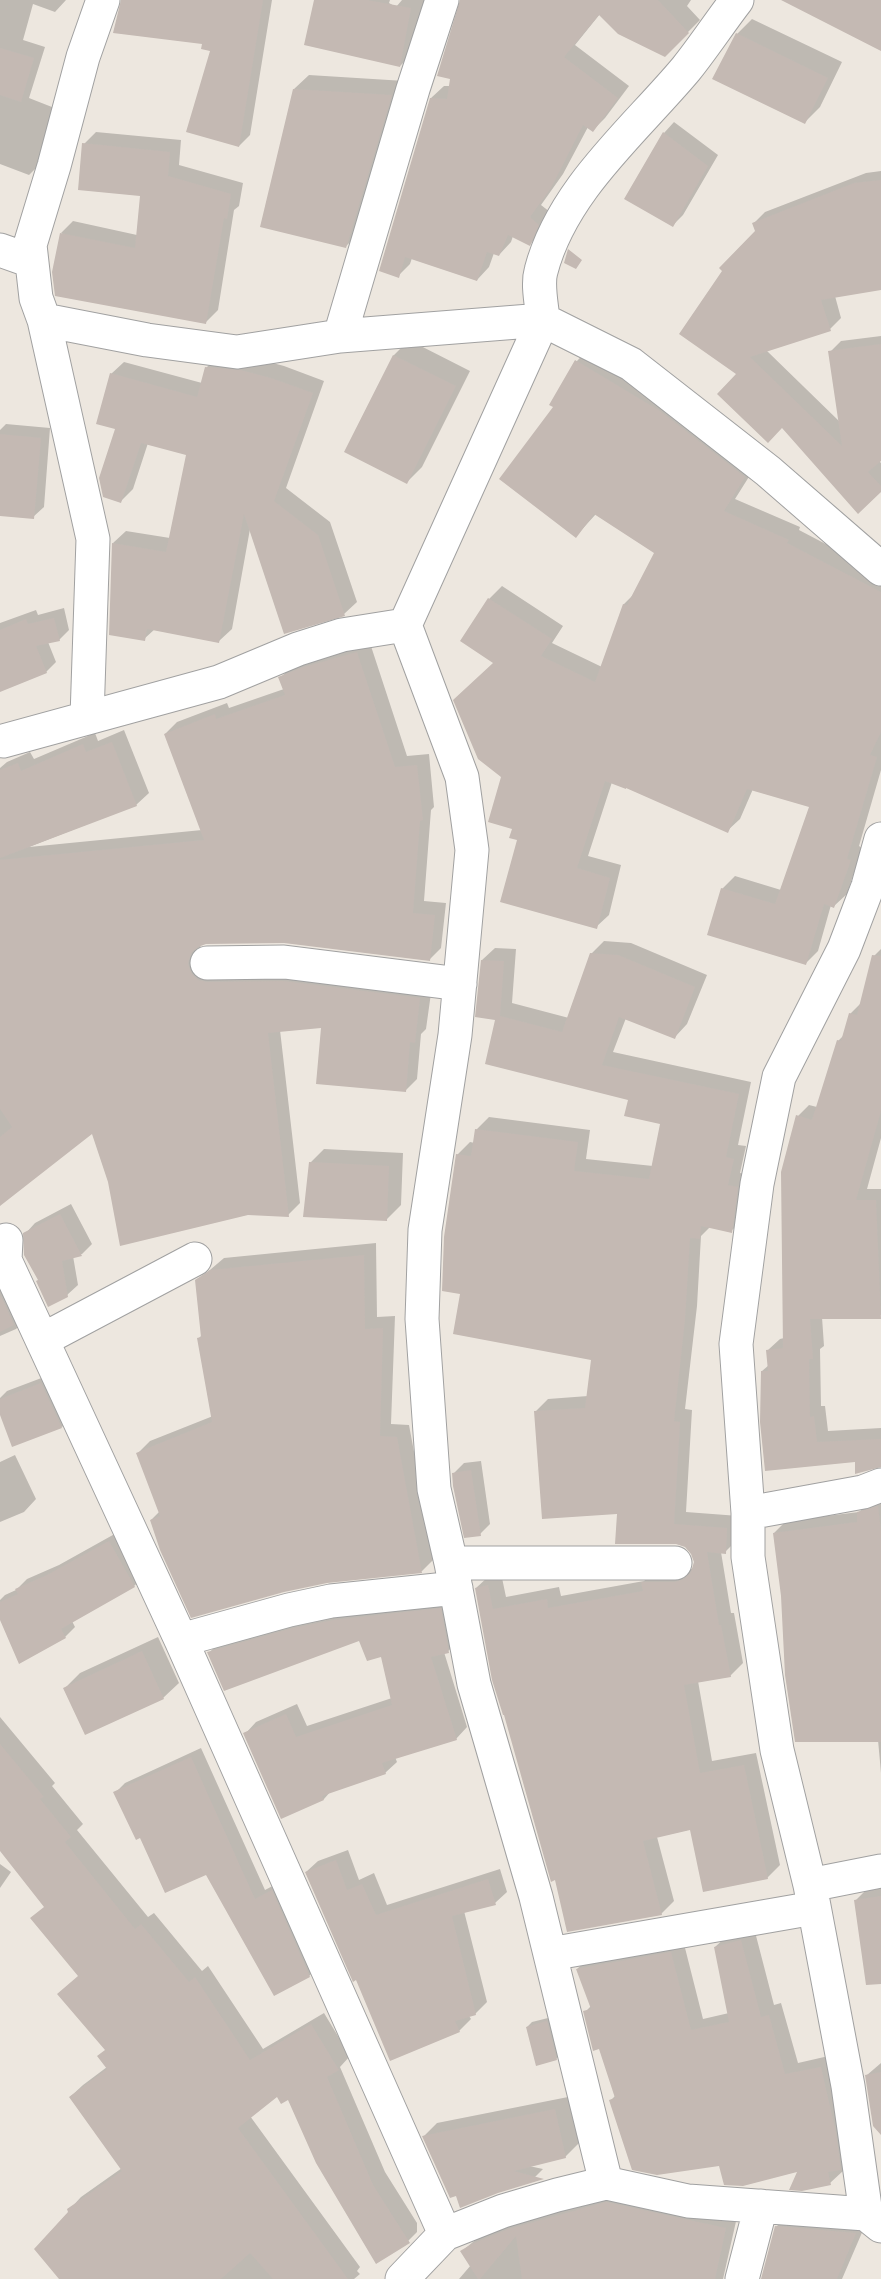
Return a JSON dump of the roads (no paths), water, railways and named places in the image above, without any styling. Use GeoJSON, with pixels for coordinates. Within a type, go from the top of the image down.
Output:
{"type":"FeatureCollection","features":[{"type":"Feature","properties":{"kind":"street"},"geometry":{"type":"LineString","coordinates":[[87,717],[93,539],[44,320],[36,298],[30,245],[83,57],[103,0]]}},
{"type":"Feature","properties":{"kind":"street"},"geometry":{"type":"LineString","coordinates":[[340,336],[413,89],[442,0]]}},
{"type":"Feature","properties":{"kind":"street"},"geometry":{"type":"LineString","coordinates":[[606,2183],[536,1897],[474,1684],[434,1489],[422,1319],[425,1230],[454,1035],[472,850],[462,777],[405,625],[543,320],[540,273],[554,229],[582,189],[642,116],[687,69],[737,0]]}},
{"type":"Feature","properties":{"kind":"street"},"geometry":{"type":"LineString","coordinates":[[0,250],[31,261]]}},
{"type":"Feature","properties":{"kind":"street"},"geometry":{"type":"LineString","coordinates":[[44,320],[147,340],[237,352],[340,336],[543,320],[631,364],[768,471],[881,569]]}},
{"type":"Feature","properties":{"kind":"street"},"geometry":{"type":"LineString","coordinates":[[3,741],[219,682],[298,649],[342,635],[405,625]]}},
{"type":"Feature","properties":{"kind":"street"},"geometry":{"type":"LineString","coordinates":[[402,2279],[446,2234],[503,2211],[606,2183],[688,2201],[761,2206],[874,2220],[812,1897],[777,1750],[748,1557],[736,1344],[757,1184],[779,1077],[844,950],[868,886],[881,839]]}},
{"type":"Feature","properties":{"kind":"street"},"geometry":{"type":"LineString","coordinates":[[207,963],[284,962],[460,984]]}},
{"type":"Feature","properties":{"kind":"street"},"geometry":{"type":"LineString","coordinates":[[6,1240],[5,1260],[181,1640],[446,2234]]}},
{"type":"Feature","properties":{"kind":"street"},"geometry":{"type":"LineString","coordinates":[[42,1340],[195,1259]]}},
{"type":"Feature","properties":{"kind":"street"},"geometry":{"type":"LineString","coordinates":[[747,1513],[863,1492],[881,1485]]}},
{"type":"Feature","properties":{"kind":"street"},"geometry":{"type":"LineString","coordinates":[[181,1640],[289,1610],[453,1576],[675,1563]]}},
{"type":"Feature","properties":{"kind":"street"},"geometry":{"type":"LineString","coordinates":[[550,1953],[812,1897],[881,1871]]}},
{"type":"Feature","properties":{"kind":"street"},"geometry":{"type":"LineString","coordinates":[[742,2279],[761,2206]]}}]}
